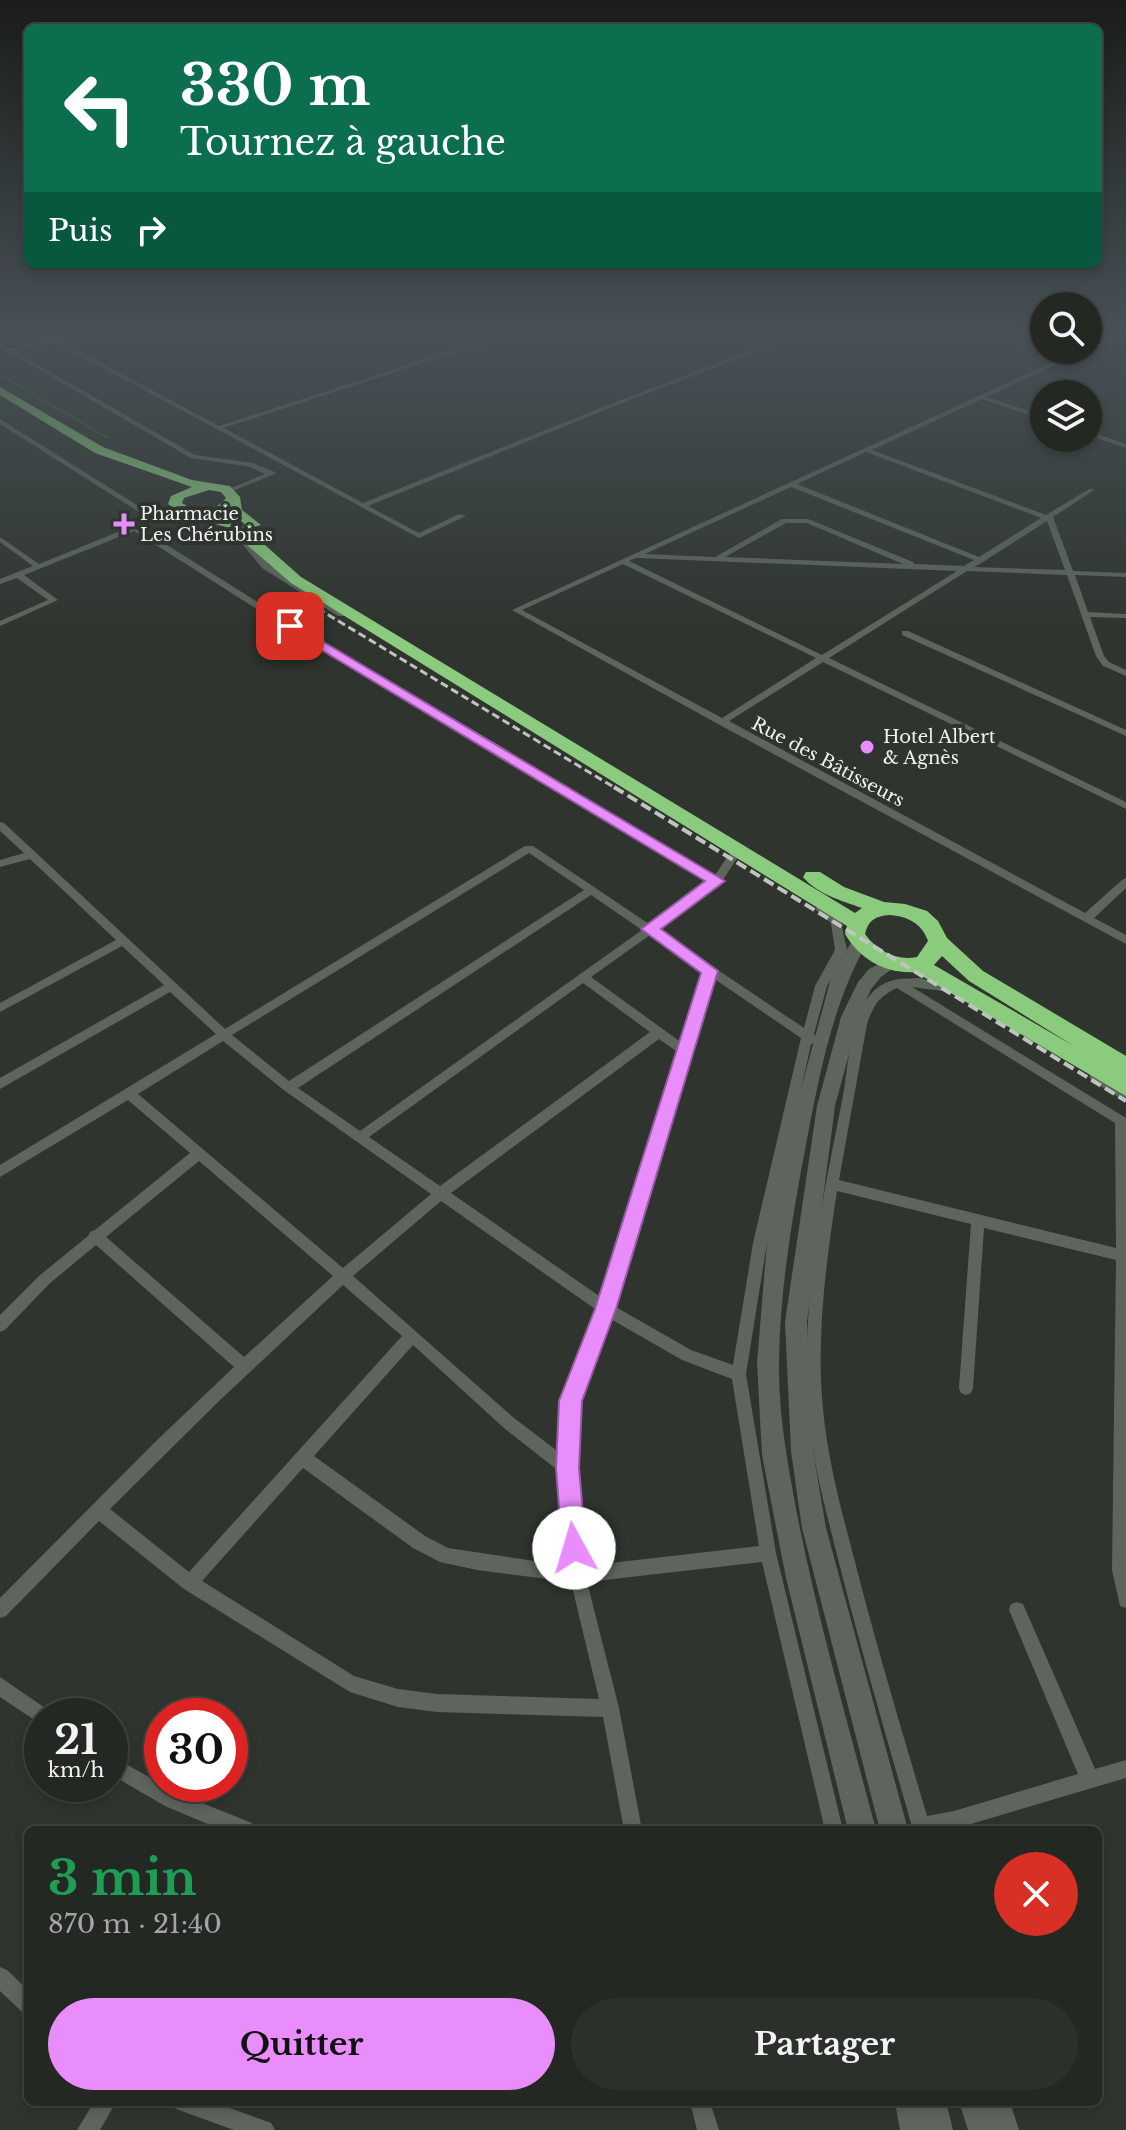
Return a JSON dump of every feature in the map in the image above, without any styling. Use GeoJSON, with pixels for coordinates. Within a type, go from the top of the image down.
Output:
{"type":"FeatureCollection","features":[{"type":"Feature","properties":{"kind":"highway"},"geometry":{"type":"LineString","coordinates":[[46,429],[88,455],[155,478],[179,502],[245,531],[277,567],[296,580],[858,933],[874,957],[893,973],[931,957],[938,941]]}},
{"type":"Feature","properties":{"kind":"highway"},"geometry":{"type":"LineString","coordinates":[[65,429],[99,450],[230,495]]}},
{"type":"Feature","properties":{"kind":"highway"},"geometry":{"type":"LineString","coordinates":[[179,502],[206,487]]}},
{"type":"Feature","properties":{"kind":"highway"},"geometry":{"type":"LineString","coordinates":[[206,514],[224,508],[230,495]]}},
{"type":"Feature","properties":{"kind":"highway"},"geometry":{"type":"LineString","coordinates":[[230,495],[236,512],[268,537],[295,564],[837,892],[881,908]]}},
{"type":"Feature","properties":{"kind":"highway"},"geometry":{"type":"LineString","coordinates":[[858,933],[866,913],[881,908],[898,908],[923,918],[934,928],[938,941],[976,976],[1126,1067]]}},
{"type":"Feature","properties":{"kind":"highway"},"geometry":{"type":"LineString","coordinates":[[917,964],[1126,1087]]}},
{"type":"Feature","properties":{"kind":"street"},"geometry":{"type":"LineString","coordinates":[[14,429],[156,520]]}},
{"type":"Feature","properties":{"kind":"street"},"geometry":{"type":"LineString","coordinates":[[145,429],[193,457],[253,465],[271,474]]}},
{"type":"Feature","properties":{"kind":"street"},"geometry":{"type":"LineString","coordinates":[[222,429],[419,536],[462,516]]}},
{"type":"Feature","properties":{"kind":"street"},"geometry":{"type":"LineString","coordinates":[[362,506],[552,429]]}},
{"type":"Feature","properties":{"kind":"street"},"geometry":{"type":"LineString","coordinates":[[623,561],[911,429]]}},
{"type":"Feature","properties":{"kind":"street"},"geometry":{"type":"LineString","coordinates":[[1102,438],[1126,446]]}},
{"type":"Feature","properties":{"kind":"street"},"geometry":{"type":"LineString","coordinates":[[866,450],[1047,517],[1071,573],[1100,656],[1106,664],[1126,673]]}},
{"type":"Feature","properties":{"kind":"street"},"geometry":{"type":"LineString","coordinates":[[230,495],[289,467]]}},
{"type":"Feature","properties":{"kind":"street"},"geometry":{"type":"LineString","coordinates":[[791,484],[980,560]]}},
{"type":"Feature","properties":{"kind":"street"},"geometry":{"type":"LineString","coordinates":[[721,722],[1091,490]]}},
{"type":"Feature","properties":{"kind":"street"},"geometry":{"type":"LineString","coordinates":[[0,582],[136,529],[156,520],[179,502]]}},
{"type":"Feature","properties":{"kind":"street"},"geometry":{"type":"LineString","coordinates":[[206,514],[246,542],[259,561],[280,577],[734,855],[834,918],[839,927],[841,950],[821,986],[777,1242],[768,1363],[774,1455],[798,1578],[861,1826]]}},
{"type":"Feature","properties":{"kind":"street"},"geometry":{"type":"LineString","coordinates":[[715,559],[785,521],[796,519],[808,521],[917,567]]}},
{"type":"Feature","properties":{"kind":"street"},"geometry":{"type":"LineString","coordinates":[[136,529],[315,642],[717,881]]}},
{"type":"Feature","properties":{"kind":"street"},"geometry":{"type":"LineString","coordinates":[[0,539],[39,567]]}},
{"type":"Feature","properties":{"kind":"street"},"geometry":{"type":"LineString","coordinates":[[0,549],[9,546]]}},
{"type":"Feature","properties":{"kind":"street"},"geometry":{"type":"LineString","coordinates":[[635,555],[1126,575]]}},
{"type":"Feature","properties":{"kind":"street"},"geometry":{"type":"LineString","coordinates":[[623,561],[1126,806]]}},
{"type":"Feature","properties":{"kind":"street","name":"Rue des Bâtisseurs"},"geometry":{"type":"LineString","coordinates":[[623,561],[516,610],[1126,940]]}},
{"type":"Feature","properties":{"kind":"street"},"geometry":{"type":"LineString","coordinates":[[0,624],[54,600],[18,575]]}},
{"type":"Feature","properties":{"kind":"street"},"geometry":{"type":"LineString","coordinates":[[1086,614],[1126,616]]}},
{"type":"Feature","properties":{"kind":"street"},"geometry":{"type":"LineString","coordinates":[[905,633],[1126,733]]}},
{"type":"Feature","properties":{"kind":"street"},"geometry":{"type":"LineString","coordinates":[[0,825],[224,1035],[289,1088],[606,1309],[687,1355],[739,1374]]}},
{"type":"Feature","properties":{"kind":"street"},"geometry":{"type":"LineString","coordinates":[[0,1172],[529,848],[813,1040]]}},
{"type":"Feature","properties":{"kind":"street"},"geometry":{"type":"LineString","coordinates":[[0,864],[30,855]]}},
{"type":"Feature","properties":{"kind":"street"},"geometry":{"type":"LineString","coordinates":[[359,1138],[717,881],[734,855]]}},
{"type":"Feature","properties":{"kind":"street"},"geometry":{"type":"LineString","coordinates":[[1086,919],[1126,882]]}},
{"type":"Feature","properties":{"kind":"street"},"geometry":{"type":"LineString","coordinates":[[289,1088],[591,890]]}},
{"type":"Feature","properties":{"kind":"street"},"geometry":{"type":"LineString","coordinates":[[833,1826],[768,1553],[739,1374],[760,1243],[813,1040],[858,933]]}},
{"type":"Feature","properties":{"kind":"street"},"geometry":{"type":"LineString","coordinates":[[0,1008],[123,941]]}},
{"type":"Feature","properties":{"kind":"street"},"geometry":{"type":"LineString","coordinates":[[632,1826],[610,1708],[577,1575],[567,1468],[570,1401],[606,1309],[683,1050],[710,971]]}},
{"type":"Feature","properties":{"kind":"street"},"geometry":{"type":"LineString","coordinates":[[893,1826],[814,1528],[802,1451],[796,1322],[826,1106],[855,1006],[864,986],[875,973],[893,973],[950,988],[1126,1097]]}},
{"type":"Feature","properties":{"kind":"street"},"geometry":{"type":"LineString","coordinates":[[893,973],[1123,1122],[1120,1570],[1126,1600]]}},
{"type":"Feature","properties":{"kind":"street"},"geometry":{"type":"LineString","coordinates":[[893,973],[869,998],[861,1025],[818,1273],[814,1356],[820,1450],[859,1611],[921,1826]]}},
{"type":"Feature","properties":{"kind":"street"},"geometry":{"type":"LineString","coordinates":[[583,977],[683,1050]]}},
{"type":"Feature","properties":{"kind":"street"},"geometry":{"type":"LineString","coordinates":[[0,1084],[171,986]]}},
{"type":"Feature","properties":{"kind":"street"},"geometry":{"type":"LineString","coordinates":[[0,1610],[243,1365],[343,1276],[440,1194],[658,1033]]}},
{"type":"Feature","properties":{"kind":"street"},"geometry":{"type":"LineString","coordinates":[[129,1093],[412,1335],[509,1423],[567,1468]]}},
{"type":"Feature","properties":{"kind":"street"},"geometry":{"type":"LineString","coordinates":[[0,1325],[44,1280],[198,1154]]}},
{"type":"Feature","properties":{"kind":"street"},"geometry":{"type":"LineString","coordinates":[[831,1184],[1123,1256]]}},
{"type":"Feature","properties":{"kind":"street"},"geometry":{"type":"LineString","coordinates":[[966,1388],[978,1220]]}},
{"type":"Feature","properties":{"kind":"street"},"geometry":{"type":"LineString","coordinates":[[95,1236],[243,1365]]}},
{"type":"Feature","properties":{"kind":"street"},"geometry":{"type":"LineString","coordinates":[[190,1583],[412,1335]]}},
{"type":"Feature","properties":{"kind":"street"},"geometry":{"type":"LineString","coordinates":[[303,1458],[419,1542],[446,1556],[577,1575],[768,1553]]}},
{"type":"Feature","properties":{"kind":"street"},"geometry":{"type":"LineString","coordinates":[[98,1510],[190,1583],[350,1683],[398,1698],[437,1703],[610,1708]]}},
{"type":"Feature","properties":{"kind":"street"},"geometry":{"type":"LineString","coordinates":[[1017,1610],[1090,1780]]}},
{"type":"Feature","properties":{"kind":"street"},"geometry":{"type":"LineString","coordinates":[[0,1686],[24,1703]]}},
{"type":"Feature","properties":{"kind":"street"},"geometry":{"type":"LineString","coordinates":[[932,1826],[1126,1769]]}},
{"type":"Feature","properties":{"kind":"street"},"geometry":{"type":"LineString","coordinates":[[128,1775],[171,1800],[235,1826]]}},
{"type":"Feature","properties":{"kind":"street"},"geometry":{"type":"LineString","coordinates":[[0,1977],[24,2000]]}},
{"type":"Feature","properties":{"kind":"street"},"geometry":{"type":"LineString","coordinates":[[88,2130],[103,2106]]}},
{"type":"Feature","properties":{"kind":"street"},"geometry":{"type":"LineString","coordinates":[[195,2106],[264,2130]]}},
{"type":"Feature","properties":{"kind":"street"},"geometry":{"type":"LineString","coordinates":[[701,2106],[708,2130]]}},
{"type":"Feature","properties":{"kind":"street"},"geometry":{"type":"LineString","coordinates":[[906,2106],[915,2129]]}},
{"type":"Feature","properties":{"kind":"street"},"geometry":{"type":"LineString","coordinates":[[915,2129],[928,2106]]}},
{"type":"Feature","properties":{"kind":"street"},"geometry":{"type":"LineString","coordinates":[[976,2106],[984,2130]]}},
{"type":"Feature","properties":{"kind":"street"},"geometry":{"type":"LineString","coordinates":[[1001,2106],[1008,2130]]}},
{"type":"Feature","properties":{"kind":"waterway"},"geometry":{"type":"LineString","coordinates":[[93,429],[108,438]]}},
{"type":"Feature","properties":{"kind":"railway"},"geometry":{"type":"LineString","coordinates":[[297,596],[617,789]]}},
{"type":"Feature","properties":{"kind":"railway"},"geometry":{"type":"LineString","coordinates":[[614,787],[1126,1101]]}},
{"type":"Feature","properties":{"kind":"place","name":"Pharmacie Les Chérubins"},"geometry":{"type":"Point","coordinates":[124,524]}},
{"type":"Feature","properties":{"kind":"place","name":"Hotel Albert & Agnès"},"geometry":{"type":"Point","coordinates":[867,747]}},
{"type":"Feature","properties":{"kind":"route"},"geometry":{"type":"LineString","coordinates":[[290,626],[717,881],[649,929],[710,971],[683,1050],[606,1309],[570,1401],[567,1468],[574,1548]]}}]}
